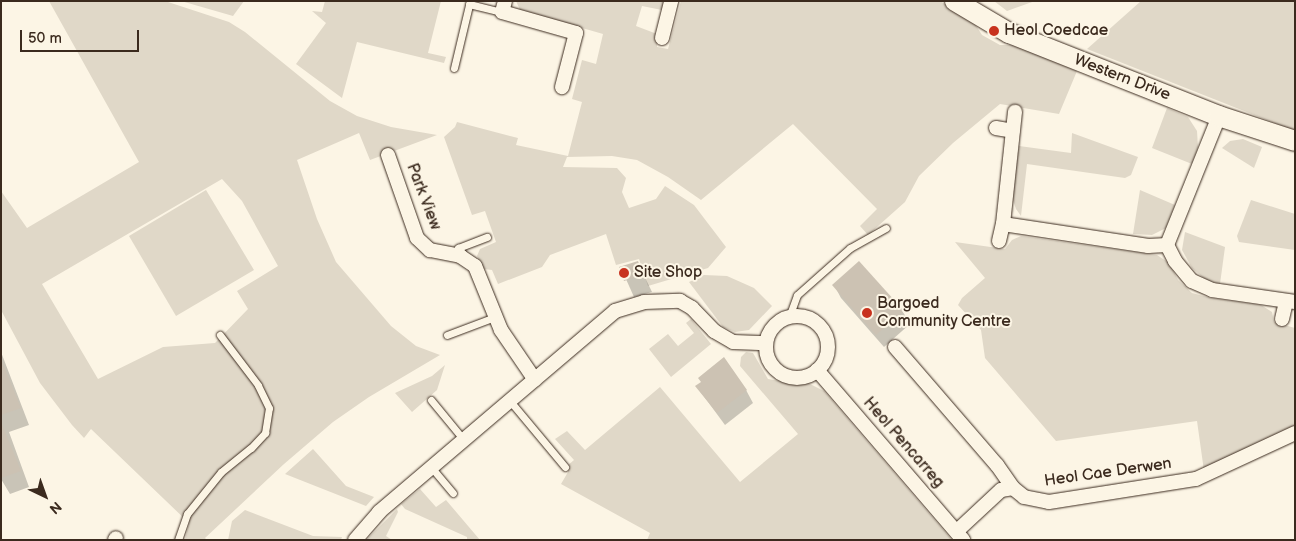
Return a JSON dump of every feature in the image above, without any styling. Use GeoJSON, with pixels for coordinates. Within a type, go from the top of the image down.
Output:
{"type":"FeatureCollection","features":[{"type":"Feature","properties":{"kind":"street"},"geometry":{"type":"LineString","coordinates":[[662,38],[671,1]]}},
{"type":"Feature","properties":{"kind":"street","name":"Western Drive"},"geometry":{"type":"LineString","coordinates":[[955,1],[1009,33],[1219,116],[1295,141]]}},
{"type":"Feature","properties":{"kind":"street"},"geometry":{"type":"LineString","coordinates":[[503,6],[576,33],[562,88]]}},
{"type":"Feature","properties":{"kind":"street"},"geometry":{"type":"LineString","coordinates":[[999,241],[1004,224],[1015,112]]}},
{"type":"Feature","properties":{"kind":"street"},"geometry":{"type":"LineString","coordinates":[[1219,116],[1167,245],[1175,261],[1192,281],[1212,290],[1290,302],[1282,319]]}},
{"type":"Feature","properties":{"kind":"street"},"geometry":{"type":"LineString","coordinates":[[996,128],[1013,131]]}},
{"type":"Feature","properties":{"kind":"street","name":"Park View"},"geometry":{"type":"LineString","coordinates":[[388,156],[417,238],[430,250],[460,256],[475,266],[500,330],[534,380]]}},
{"type":"Feature","properties":{"kind":"street"},"geometry":{"type":"LineString","coordinates":[[1004,224],[1148,246],[1167,245]]}},
{"type":"Feature","properties":{"kind":"street"},"geometry":{"type":"LineString","coordinates":[[355,540],[379,512],[615,311],[644,302],[680,301],[692,308],[714,331],[733,342],[766,343]]}},
{"type":"Feature","properties":{"kind":"street"},"geometry":{"type":"LineString","coordinates":[[789,317],[810,318],[824,332],[828,342],[824,362],[808,376],[787,376],[770,363],[766,354],[766,343],[774,326],[789,317]]}},
{"type":"Feature","properties":{"kind":"street","name":"Heol Cae Derwen"},"geometry":{"type":"LineString","coordinates":[[895,347],[997,465],[1013,488],[1024,497],[1049,502],[1196,479],[1295,433]]}},
{"type":"Feature","properties":{"kind":"street","name":"Heol Pencarreg"},"geometry":{"type":"LineString","coordinates":[[817,370],[960,536]]}},
{"type":"Feature","properties":{"kind":"street"},"geometry":{"type":"LineString","coordinates":[[960,536],[1001,490],[1013,488]]}},
{"type":"Feature","properties":{"kind":"lane"},"geometry":{"type":"LineString","coordinates":[[454,68],[470,3],[503,6]]}},
{"type":"Feature","properties":{"kind":"lane"},"geometry":{"type":"LineString","coordinates":[[789,317],[797,296],[850,248],[886,228]]}},
{"type":"Feature","properties":{"kind":"lane"},"geometry":{"type":"LineString","coordinates":[[453,255],[458,248],[487,237]]}},
{"type":"Feature","properties":{"kind":"lane"},"geometry":{"type":"LineString","coordinates":[[447,335],[495,317]]}},
{"type":"Feature","properties":{"kind":"lane"},"geometry":{"type":"LineString","coordinates":[[178,540],[187,514],[221,472],[251,448],[265,433],[269,408],[258,386],[220,335]]}},
{"type":"Feature","properties":{"kind":"lane"},"geometry":{"type":"LineString","coordinates":[[431,400],[464,440]]}},
{"type":"Feature","properties":{"kind":"lane"},"geometry":{"type":"LineString","coordinates":[[510,401],[565,467]]}},
{"type":"Feature","properties":{"kind":"lane"},"geometry":{"type":"LineString","coordinates":[[432,467],[453,493]]}},
{"type":"Feature","properties":{"kind":"shaded area"},"geometry":{"type":"Polygon","coordinates":[[[49,1],[165,1],[229,22],[245,32],[330,101],[357,116],[391,127],[437,135],[370,160],[359,133],[297,160],[317,219],[336,262],[391,326],[416,346],[440,355],[369,397],[333,422],[284,464],[205,538],[207,540],[185,540],[189,523],[91,429],[84,438],[72,425],[40,383],[1,310],[1,191],[27,228],[139,162],[49,1]],[[222,179],[42,284],[98,379],[163,347],[215,343],[248,309],[237,291],[278,266],[242,201],[222,179]]]}},
{"type":"Feature","properties":{"kind":"shaded area"},"geometry":{"type":"Polygon","coordinates":[[[181,1],[244,1],[233,16],[181,1]]]}},
{"type":"Feature","properties":{"kind":"shaded area"},"geometry":{"type":"Polygon","coordinates":[[[325,1],[441,1],[428,53],[446,57],[444,63],[357,42],[342,98],[296,64],[326,23],[312,11],[322,12],[325,1]]]}},
{"type":"Feature","properties":{"kind":"shaded area"},"geometry":{"type":"Polygon","coordinates":[[[516,1],[665,1],[662,10],[642,6],[636,26],[657,34],[657,47],[668,49],[681,1],[940,1],[973,21],[982,35],[1000,45],[1014,45],[1077,71],[1059,114],[1000,104],[953,143],[919,176],[905,202],[868,235],[860,226],[877,209],[793,124],[701,200],[668,177],[637,160],[612,156],[567,157],[563,167],[617,168],[626,178],[622,192],[629,208],[656,199],[665,186],[694,205],[726,247],[708,268],[648,286],[639,259],[616,265],[606,234],[550,255],[542,267],[498,284],[492,270],[484,269],[477,256],[480,249],[496,242],[485,211],[472,215],[444,137],[455,127],[457,122],[518,138],[516,145],[568,156],[582,102],[572,99],[582,60],[596,64],[603,34],[520,10],[516,1]]]}},
{"type":"Feature","properties":{"kind":"shaded area"},"geometry":{"type":"Polygon","coordinates":[[[994,1],[1035,1],[1007,11],[994,1]]]}},
{"type":"Feature","properties":{"kind":"shaded area"},"geometry":{"type":"Polygon","coordinates":[[[1141,1],[1295,1],[1295,131],[1087,49],[1141,1]]]}},
{"type":"Feature","properties":{"kind":"shaded area"},"geometry":{"type":"Polygon","coordinates":[[[1167,108],[1188,117],[1197,131],[1198,148],[1192,164],[1152,148],[1167,108]]]}},
{"type":"Feature","properties":{"kind":"shaded area"},"geometry":{"type":"Polygon","coordinates":[[[1072,133],[1138,157],[1131,175],[1125,178],[1027,164],[1021,216],[1016,209],[1012,197],[1019,146],[1071,153],[1072,133]]]}},
{"type":"Feature","properties":{"kind":"shaded area"},"geometry":{"type":"Polygon","coordinates":[[[1243,139],[1262,147],[1254,168],[1222,148],[1230,141],[1243,139]]]}},
{"type":"Feature","properties":{"kind":"shaded area"},"geometry":{"type":"Polygon","coordinates":[[[206,190],[254,270],[176,316],[129,236],[206,190]]]}},
{"type":"Feature","properties":{"kind":"shaded area"},"geometry":{"type":"Polygon","coordinates":[[[1140,190],[1175,205],[1166,228],[1152,235],[1133,234],[1140,190]]]}},
{"type":"Feature","properties":{"kind":"shaded area"},"geometry":{"type":"Polygon","coordinates":[[[1251,200],[1295,214],[1295,250],[1239,242],[1237,236],[1251,200]]]}},
{"type":"Feature","properties":{"kind":"shaded area"},"geometry":{"type":"Polygon","coordinates":[[[1185,232],[1225,247],[1220,284],[1206,280],[1192,268],[1182,250],[1185,232]]]}},
{"type":"Feature","properties":{"kind":"shaded area"},"geometry":{"type":"Polygon","coordinates":[[[1021,236],[1157,255],[1169,263],[1178,280],[1192,293],[1211,298],[1261,305],[1272,312],[1274,322],[1295,328],[1295,427],[1204,471],[1197,421],[1056,441],[985,358],[981,330],[958,305],[962,298],[985,278],[955,242],[1005,249],[1012,240],[1021,236]]]}},
{"type":"Feature","properties":{"kind":"shaded area"},"geometry":{"type":"Polygon","coordinates":[[[704,275],[727,276],[754,288],[772,306],[749,330],[735,332],[723,327],[689,282],[704,275]]]}},
{"type":"Feature","properties":{"kind":"shaded area"},"geometry":{"type":"Polygon","coordinates":[[[691,319],[711,344],[671,377],[649,349],[668,334],[678,346],[694,333],[686,323],[691,319]]]}},
{"type":"Feature","properties":{"kind":"shaded area"},"geometry":{"type":"Polygon","coordinates":[[[746,352],[753,353],[768,379],[796,384],[808,383],[824,391],[952,540],[647,540],[650,533],[561,484],[568,472],[567,466],[574,460],[555,439],[567,431],[585,450],[660,387],[740,482],[798,434],[740,366],[741,357],[746,352]]]}},
{"type":"Feature","properties":{"kind":"shaded area"},"geometry":{"type":"Polygon","coordinates":[[[445,365],[437,390],[412,412],[395,393],[432,376],[445,365]]]}},
{"type":"Feature","properties":{"kind":"shaded area"},"geometry":{"type":"Polygon","coordinates":[[[313,449],[346,486],[374,497],[366,506],[285,474],[313,449]]]}},
{"type":"Feature","properties":{"kind":"shaded area"},"geometry":{"type":"Polygon","coordinates":[[[420,489],[436,507],[446,500],[480,540],[467,540],[467,537],[405,509],[401,504],[420,489]]]}},
{"type":"Feature","properties":{"kind":"shaded area"},"geometry":{"type":"Polygon","coordinates":[[[397,509],[398,512],[386,536],[392,540],[366,540],[397,509]]]}},
{"type":"Feature","properties":{"kind":"shaded area"},"geometry":{"type":"Polygon","coordinates":[[[245,510],[313,536],[342,537],[341,540],[228,540],[232,521],[245,510]]]}},
{"type":"Feature","properties":{"kind":"building"},"geometry":{"type":"Polygon","coordinates":[[[638,261],[643,275],[624,281],[619,267],[638,261]]]}},
{"type":"Feature","properties":{"kind":"building"},"geometry":{"type":"Polygon","coordinates":[[[859,261],[904,311],[876,335],[832,285],[859,261]]]}},
{"type":"Feature","properties":{"kind":"building"},"geometry":{"type":"Polygon","coordinates":[[[724,357],[747,390],[717,413],[695,386],[701,382],[698,378],[724,357]]]}},
{"type":"Feature","properties":{"kind":"building"},"geometry":{"type":"Polygon","coordinates":[[[1,359],[21,408],[1,415],[1,359]]]}},
{"type":"Feature","properties":{"kind":"building"},"geometry":{"type":"Polygon","coordinates":[[[1,422],[21,471],[1,478],[1,422]]]}},
{"type":"Feature","properties":{"kind":"place","name":"Heol Coedcae"},"geometry":{"type":"Point","coordinates":[994,31]}},
{"type":"Feature","properties":{"kind":"place","name":"Site Shop"},"geometry":{"type":"Point","coordinates":[624,273]}},
{"type":"Feature","properties":{"kind":"place","name":"Bargoed Community Centre"},"geometry":{"type":"Point","coordinates":[867,313]}}]}
